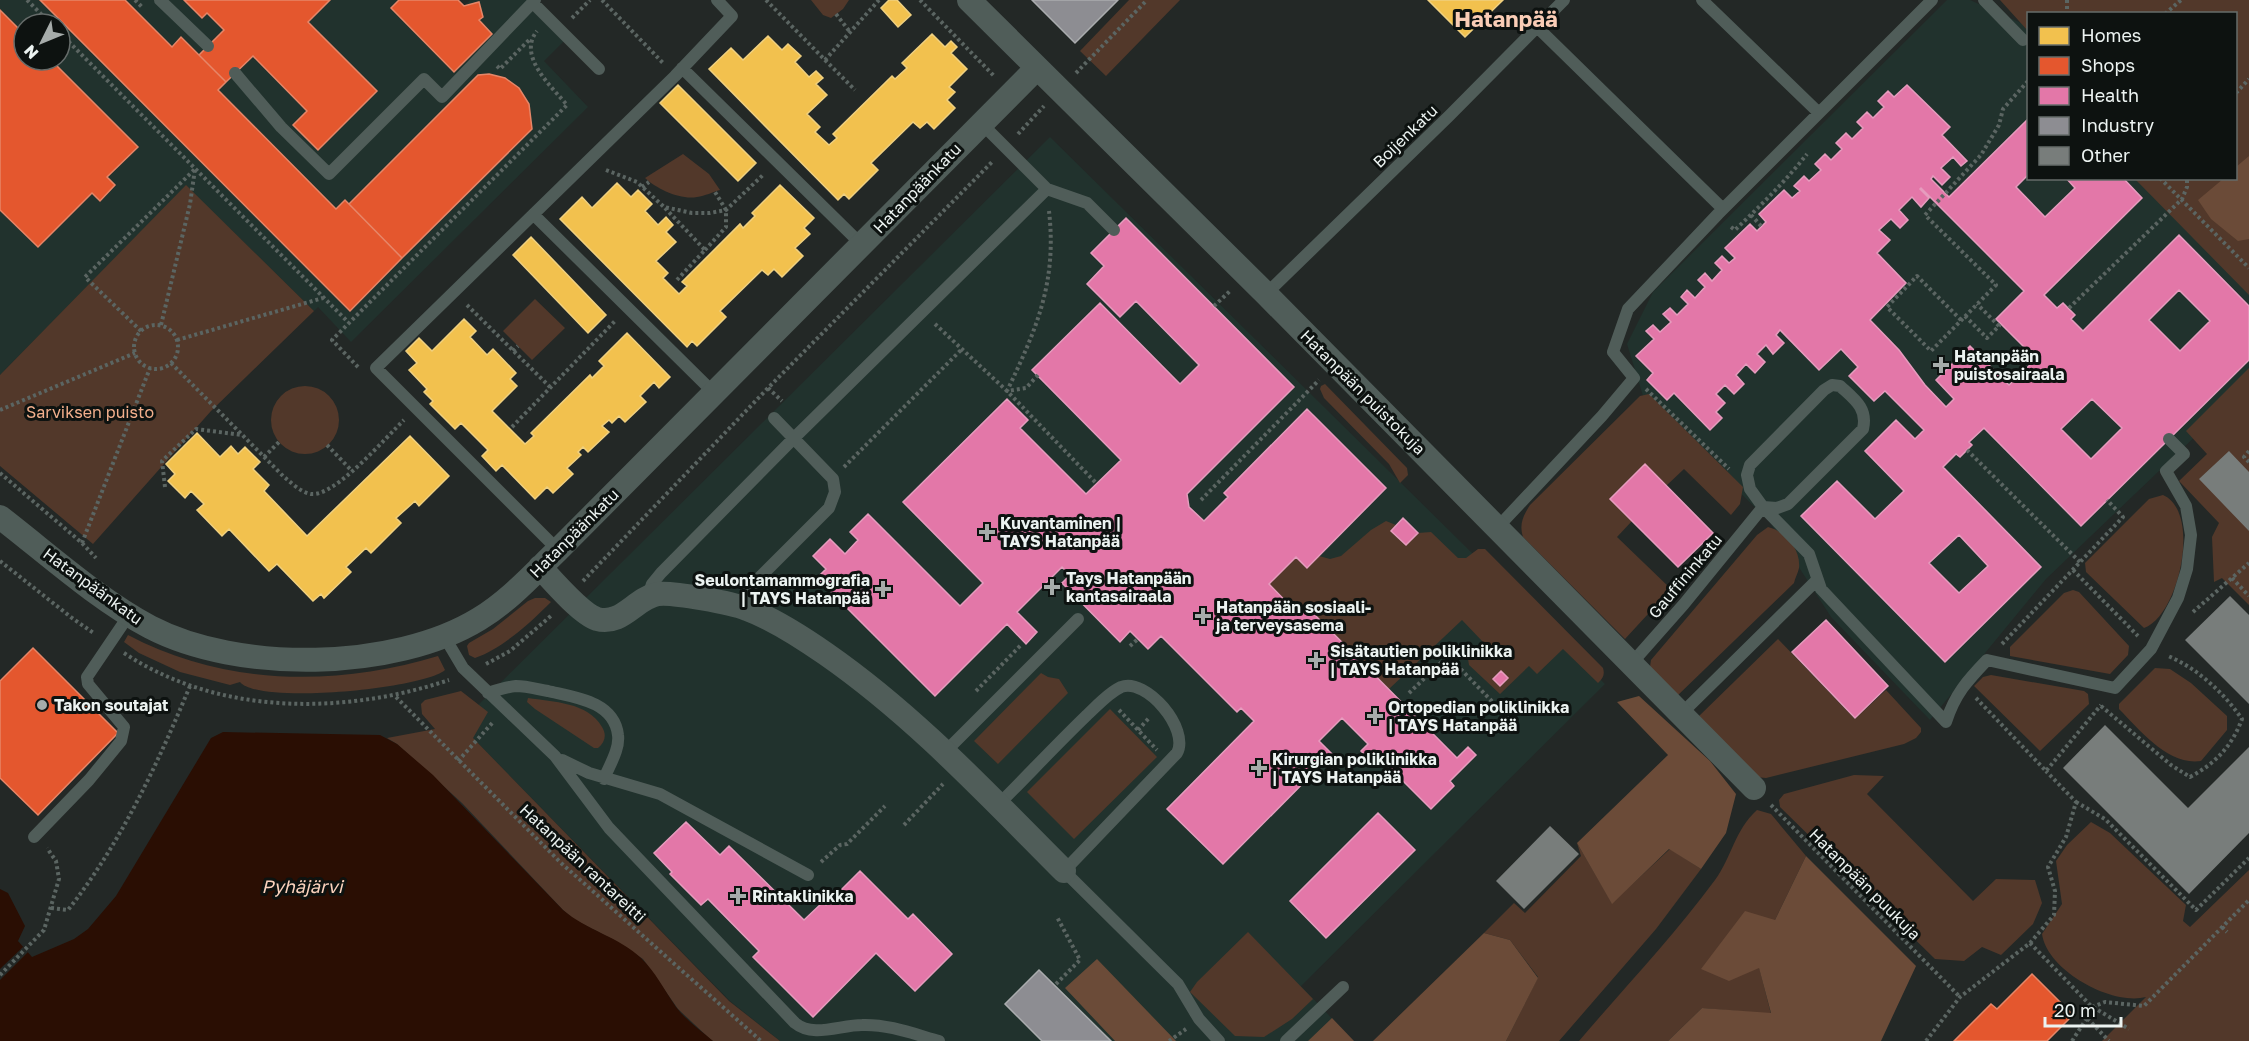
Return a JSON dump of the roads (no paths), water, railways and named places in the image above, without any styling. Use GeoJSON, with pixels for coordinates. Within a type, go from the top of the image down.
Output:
{"type":"FeatureCollection","features":[{"type":"Feature","properties":{"kind":"street","name":"Hatanpään puistokuja"},"geometry":{"type":"LineString","coordinates":[[978,3],[1059,91],[1266,294],[1754,788]]}},
{"type":"Feature","properties":{"kind":"street","name":"Hatanpäänkatu"},"geometry":{"type":"LineString","coordinates":[[0,517],[129,615],[193,645],[246,656],[310,659],[352,657],[397,651],[444,636],[468,625],[495,608],[558,550],[1037,68]]}},
{"type":"Feature","properties":{"kind":"street"},"geometry":{"type":"LineString","coordinates":[[540,567],[590,616],[614,620],[648,597],[660,594],[685,596],[747,609],[804,639],[860,678],[953,759],[1064,871]]}},
{"type":"Feature","properties":{"kind":"lane"},"geometry":{"type":"LineString","coordinates":[[160,0],[208,46]]}},
{"type":"Feature","properties":{"kind":"lane"},"geometry":{"type":"LineString","coordinates":[[558,550],[376,368],[534,215],[732,16],[717,0]]}},
{"type":"Feature","properties":{"kind":"lane","name":"Boijenkatu"},"geometry":{"type":"LineString","coordinates":[[1266,294],[1564,0]]}},
{"type":"Feature","properties":{"kind":"lane"},"geometry":{"type":"LineString","coordinates":[[1702,0],[1819,113]]}},
{"type":"Feature","properties":{"kind":"lane"},"geometry":{"type":"LineString","coordinates":[[1497,528],[1602,416],[1634,378],[1613,352],[1628,309],[1723,209],[1932,0]]}},
{"type":"Feature","properties":{"kind":"lane"},"geometry":{"type":"LineString","coordinates":[[1984,0],[2023,40]]}},
{"type":"Feature","properties":{"kind":"lane"},"geometry":{"type":"LineString","coordinates":[[235,73],[281,128],[329,174],[424,79],[442,97],[534,1],[599,69]]}},
{"type":"Feature","properties":{"kind":"lane"},"geometry":{"type":"LineString","coordinates":[[1537,27],[1723,209]]}},
{"type":"Feature","properties":{"kind":"lane"},"geometry":{"type":"LineString","coordinates":[[682,68],[862,245]]}},
{"type":"Feature","properties":{"kind":"lane"},"geometry":{"type":"LineString","coordinates":[[981,123],[1047,189],[1087,203],[1114,230]]}},
{"type":"Feature","properties":{"kind":"lane"},"geometry":{"type":"LineString","coordinates":[[648,597],[652,584],[661,573],[794,438],[1047,189]]}},
{"type":"Feature","properties":{"kind":"lane"},"geometry":{"type":"LineString","coordinates":[[534,215],[715,394]]}},
{"type":"Feature","properties":{"kind":"lane"},"geometry":{"type":"LineString","coordinates":[[1763,507],[1777,508],[1788,504],[1863,429],[1864,410],[1840,386],[1832,385],[1824,390],[1750,465],[1747,475],[1750,489],[1763,507],[1809,554],[1821,589],[1946,722],[1953,702],[1963,685],[1987,660],[2115,688],[2151,649],[2178,598],[2187,569],[2192,535],[2186,506],[2166,471],[2184,454],[2169,439]]}},
{"type":"Feature","properties":{"kind":"lane"},"geometry":{"type":"LineString","coordinates":[[747,609],[745,596],[748,589],[833,502],[835,485],[833,479],[774,418]]}},
{"type":"Feature","properties":{"kind":"lane","name":"Gauffininkatu"},"geometry":{"type":"LineString","coordinates":[[1631,664],[1684,604],[1763,507]]}},
{"type":"Feature","properties":{"kind":"lane"},"geometry":{"type":"LineString","coordinates":[[1680,714],[1817,580]]}},
{"type":"Feature","properties":{"kind":"lane"},"geometry":{"type":"LineString","coordinates":[[39,840],[121,741],[124,727],[88,684],[87,677],[129,615]]}},
{"type":"Feature","properties":{"kind":"lane"},"geometry":{"type":"LineString","coordinates":[[953,759],[1078,619]]}},
{"type":"Feature","properties":{"kind":"lane"},"geometry":{"type":"LineString","coordinates":[[444,636],[469,674],[555,756],[609,828],[799,1026],[813,1030],[877,1025],[939,1041]]}},
{"type":"Feature","properties":{"kind":"lane"},"geometry":{"type":"LineString","coordinates":[[999,804],[1053,748],[1119,688],[1127,685],[1140,687],[1169,715],[1176,725],[1180,742],[1177,753],[1064,871],[1178,984],[1198,1019],[1219,1041]]}},
{"type":"Feature","properties":{"kind":"lane"},"geometry":{"type":"LineString","coordinates":[[488,693],[507,687],[526,687],[582,698],[602,708],[613,721],[618,736],[615,751],[604,778]]}},
{"type":"Feature","properties":{"kind":"lane"},"geometry":{"type":"LineString","coordinates":[[555,756],[574,767],[604,778],[660,794],[808,875]]}},
{"type":"Feature","properties":{"kind":"lane"},"geometry":{"type":"LineString","coordinates":[[1286,1041],[1343,987]]}},
{"type":"Feature","properties":{"kind":"water","name":"Pyhäjärvi"},"geometry":{"type":"Polygon","coordinates":[[[223,732],[380,735],[397,744],[433,775],[563,910],[582,923],[623,944],[641,958],[680,1012],[713,1041],[0,1041],[0,889],[8,893],[25,926],[18,941],[32,957],[74,939],[88,929],[116,896],[211,738],[223,732]]]}},
{"type":"Feature","properties":{"kind":"place","name":"Hatanpään puistosairaala"},"geometry":{"type":"Point","coordinates":[1941,365]}},
{"type":"Feature","properties":{"kind":"place","name":"Kuvantaminen | TAYS Hatanpää"},"geometry":{"type":"Point","coordinates":[987,532]}},
{"type":"Feature","properties":{"kind":"place","name":"Tays Hatanpään kantasairaala"},"geometry":{"type":"Point","coordinates":[1052,587]}},
{"type":"Feature","properties":{"kind":"place","name":"Seulontamammografia | TAYS Hatanpää"},"geometry":{"type":"Point","coordinates":[883,589]}},
{"type":"Feature","properties":{"kind":"place","name":"Hatanpään sosiaali- ja terveysasema"},"geometry":{"type":"Point","coordinates":[1203,616]}},
{"type":"Feature","properties":{"kind":"place","name":"Sisätautien poliklinikka | TAYS Hatanpää"},"geometry":{"type":"Point","coordinates":[1316,660]}},
{"type":"Feature","properties":{"kind":"place","name":"Takon soutajat"},"geometry":{"type":"Point","coordinates":[42,705]}},
{"type":"Feature","properties":{"kind":"place","name":"Ortopedian poliklinikka | TAYS Hatanpää"},"geometry":{"type":"Point","coordinates":[1375,716]}},
{"type":"Feature","properties":{"kind":"place","name":"Kirurgian poliklinikka | TAYS Hatanpää"},"geometry":{"type":"Point","coordinates":[1259,768]}},
{"type":"Feature","properties":{"kind":"place","name":"Rintaklinikka"},"geometry":{"type":"Point","coordinates":[738,896]}},
{"type":"Feature","properties":{"kind":"district","name":"Hatanpää"},"geometry":{"type":"Point","coordinates":[1506,19]}},
{"type":"Feature","properties":{"kind":"park label","name":"Sarviksen puisto"},"geometry":{"type":"Point","coordinates":[90,412]}}]}
